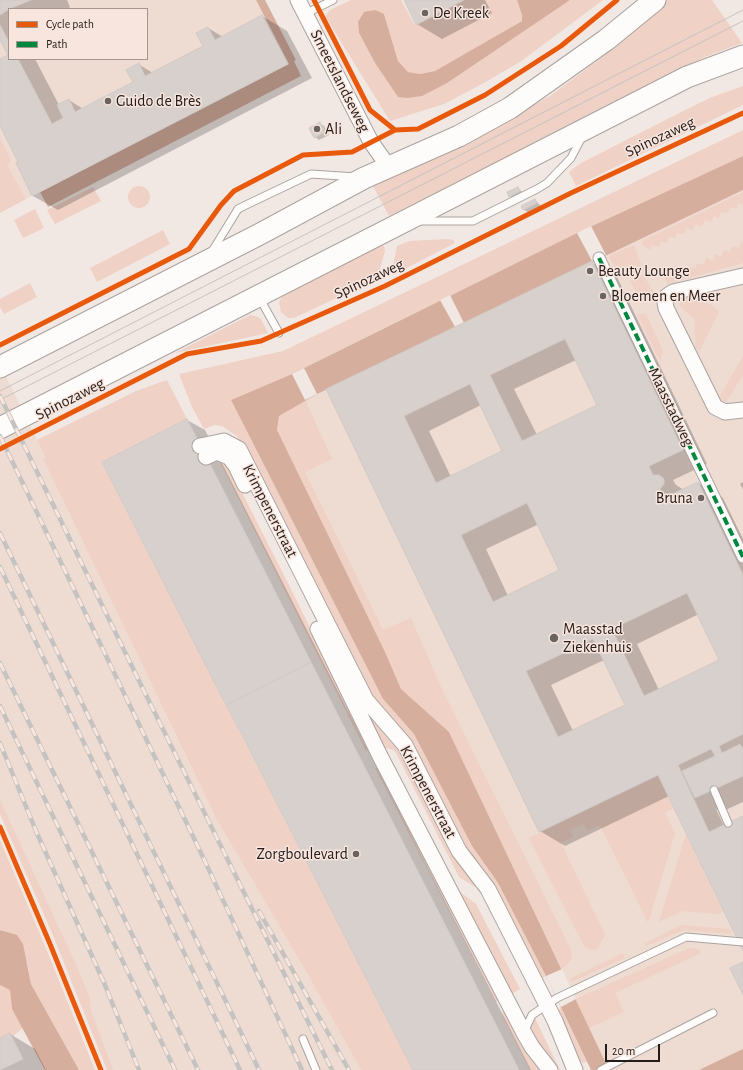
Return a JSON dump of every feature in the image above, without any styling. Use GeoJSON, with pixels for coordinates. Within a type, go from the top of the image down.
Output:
{"type":"FeatureCollection","features":[{"type":"Feature","properties":{"kind":"main road"},"geometry":{"type":"LineString","coordinates":[[0,367],[206,262],[364,178],[388,166],[459,136],[510,108],[606,40],[655,0]]}},
{"type":"Feature","properties":{"kind":"main road","name":"Spinozaweg"},"geometry":{"type":"LineString","coordinates":[[0,428],[687,77],[743,56]]}},
{"type":"Feature","properties":{"kind":"street","name":"Smeetslandseweg"},"geometry":{"type":"LineString","coordinates":[[298,0],[371,142],[388,166]]}},
{"type":"Feature","properties":{"kind":"street","name":"Maasstadweg"},"geometry":{"type":"LineString","coordinates":[[599,258],[743,557]]}},
{"type":"Feature","properties":{"kind":"street"},"geometry":{"type":"LineString","coordinates":[[743,276],[673,292],[667,296],[665,302],[666,308],[714,407],[725,412],[743,410]]}},
{"type":"Feature","properties":{"kind":"street","name":"Krimpenerstraat"},"geometry":{"type":"LineString","coordinates":[[550,1070],[532,1048],[524,1033],[380,756],[236,466],[229,457],[222,453],[203,451],[224,441],[239,449],[366,700],[405,745],[459,851],[488,889],[551,1002],[575,1070]]}},
{"type":"Feature","properties":{"kind":"lane","name":"Smeetslandseweg"},"geometry":{"type":"LineString","coordinates":[[305,14],[333,0]]}},
{"type":"Feature","properties":{"kind":"lane","name":"Spinozaweg"},"geometry":{"type":"LineString","coordinates":[[405,220],[473,221],[537,189],[547,183],[571,158],[586,128]]}},
{"type":"Feature","properties":{"kind":"lane"},"geometry":{"type":"LineString","coordinates":[[206,262],[238,209],[311,174],[340,174],[364,178]]}},
{"type":"Feature","properties":{"kind":"lane"},"geometry":{"type":"LineString","coordinates":[[259,297],[279,333]]}},
{"type":"Feature","properties":{"kind":"lane"},"geometry":{"type":"LineString","coordinates":[[714,790],[728,823]]}},
{"type":"Feature","properties":{"kind":"lane"},"geometry":{"type":"LineString","coordinates":[[524,1033],[532,1015],[551,1002],[686,936],[743,942]]}},
{"type":"Feature","properties":{"kind":"lane"},"geometry":{"type":"LineString","coordinates":[[604,1068],[713,1013]]}},
{"type":"Feature","properties":{"kind":"lane"},"geometry":{"type":"LineString","coordinates":[[303,1039],[316,1070]]}},
{"type":"Feature","properties":{"kind":"shaded area","name":"Guido de Brès"},"geometry":{"type":"Polygon","coordinates":[[[0,0],[256,0],[289,64],[26,199],[8,164],[11,160],[0,138],[0,0]]]}},
{"type":"Feature","properties":{"kind":"shaded area"},"geometry":{"type":"Polygon","coordinates":[[[256,0],[265,0],[296,60],[294,61],[301,76],[48,207],[40,192],[289,64],[256,0]]]}},
{"type":"Feature","properties":{"kind":"shaded area"},"geometry":{"type":"Polygon","coordinates":[[[351,0],[401,0],[415,25],[463,0],[517,0],[522,15],[522,21],[435,71],[420,74],[408,72],[398,61],[384,14],[358,22],[359,33],[375,63],[398,97],[570,0],[603,0],[520,62],[482,84],[444,104],[390,121],[325,16],[330,10],[351,0]]]}},
{"type":"Feature","properties":{"kind":"shaded area"},"geometry":{"type":"Polygon","coordinates":[[[517,0],[570,0],[447,83],[422,96],[407,98],[398,97],[375,63],[359,33],[358,22],[364,12],[375,10],[384,14],[398,61],[408,72],[420,74],[435,71],[522,21],[522,15],[517,0]]]}},
{"type":"Feature","properties":{"kind":"shaded area"},"geometry":{"type":"Polygon","coordinates":[[[666,0],[712,0],[742,43],[705,57],[389,216],[373,186],[475,138],[550,96],[601,58],[666,0]]]}},
{"type":"Feature","properties":{"kind":"shaded area"},"geometry":{"type":"Polygon","coordinates":[[[743,86],[743,105],[576,186],[569,172],[581,163],[712,97],[743,86]]]}},
{"type":"Feature","properties":{"kind":"shaded area"},"geometry":{"type":"Polygon","coordinates":[[[743,130],[743,156],[577,233],[292,374],[231,400],[383,699],[414,734],[472,846],[498,883],[546,976],[543,978],[532,966],[474,863],[370,696],[237,436],[222,426],[215,425],[204,429],[192,407],[179,374],[283,351],[743,130]]]}},
{"type":"Feature","properties":{"kind":"shaded area"},"geometry":{"type":"Polygon","coordinates":[[[0,138],[11,160],[8,165],[26,199],[0,213],[0,138]]]}},
{"type":"Feature","properties":{"kind":"shaded area"},"geometry":{"type":"Polygon","coordinates":[[[743,156],[743,190],[317,394],[279,416],[277,430],[385,652],[401,689],[449,732],[609,1070],[591,1070],[546,976],[498,883],[472,846],[414,734],[383,699],[231,400],[292,374],[577,233],[743,156]]]}},
{"type":"Feature","properties":{"kind":"shaded area","name":"Maasstad Ziekenhuis"},"geometry":{"type":"Polygon","coordinates":[[[743,177],[743,1064],[729,1070],[602,1070],[396,698],[255,412],[743,177]]]}},
{"type":"Feature","properties":{"kind":"shaded area"},"geometry":{"type":"Polygon","coordinates":[[[139,186],[147,189],[150,197],[147,205],[139,208],[131,205],[128,197],[131,189],[139,186]]]}},
{"type":"Feature","properties":{"kind":"shaded area"},"geometry":{"type":"Polygon","coordinates":[[[93,187],[101,201],[55,224],[47,210],[93,187]]]}},
{"type":"Feature","properties":{"kind":"shaded area"},"geometry":{"type":"Polygon","coordinates":[[[743,192],[743,204],[738,203],[737,209],[730,207],[728,213],[721,212],[719,218],[714,216],[711,222],[705,220],[702,226],[695,224],[693,230],[687,228],[684,234],[677,233],[675,238],[669,237],[667,243],[661,241],[659,247],[652,245],[650,250],[643,246],[642,241],[743,192]]]}},
{"type":"Feature","properties":{"kind":"shaded area"},"geometry":{"type":"Polygon","coordinates":[[[35,209],[44,228],[23,238],[14,220],[35,209]]]}},
{"type":"Feature","properties":{"kind":"shaded area"},"geometry":{"type":"Polygon","coordinates":[[[163,230],[170,244],[97,282],[90,268],[163,230]]]}},
{"type":"Feature","properties":{"kind":"shaded area"},"geometry":{"type":"Polygon","coordinates":[[[453,240],[455,243],[393,275],[392,271],[397,246],[409,241],[453,240]]]}},
{"type":"Feature","properties":{"kind":"shaded area"},"geometry":{"type":"Polygon","coordinates":[[[741,242],[743,243],[743,263],[667,284],[665,278],[668,275],[678,278],[681,271],[687,273],[689,267],[695,269],[697,263],[704,265],[706,258],[713,261],[715,254],[721,257],[724,250],[730,252],[732,246],[739,248],[741,242]]]}},
{"type":"Feature","properties":{"kind":"shaded area"},"geometry":{"type":"Polygon","coordinates":[[[380,245],[384,246],[385,251],[377,279],[294,318],[288,318],[281,312],[279,302],[282,297],[380,245]]]}},
{"type":"Feature","properties":{"kind":"shaded area"},"geometry":{"type":"Polygon","coordinates":[[[634,245],[643,270],[624,278],[617,272],[609,256],[634,245]]]}},
{"type":"Feature","properties":{"kind":"shaded area"},"geometry":{"type":"Polygon","coordinates":[[[643,275],[655,294],[647,301],[638,296],[630,281],[643,275]]]}},
{"type":"Feature","properties":{"kind":"shaded area"},"geometry":{"type":"Polygon","coordinates":[[[30,283],[37,297],[4,314],[0,307],[0,299],[30,283]]]}},
{"type":"Feature","properties":{"kind":"shaded area"},"geometry":{"type":"Polygon","coordinates":[[[690,298],[712,305],[719,312],[700,350],[696,348],[694,319],[680,306],[681,301],[690,298]]]}},
{"type":"Feature","properties":{"kind":"shaded area"},"geometry":{"type":"Polygon","coordinates":[[[637,314],[646,314],[663,351],[660,361],[637,314]]]}},
{"type":"Feature","properties":{"kind":"shaded area"},"geometry":{"type":"Polygon","coordinates":[[[250,315],[261,319],[268,333],[175,353],[250,315]]]}},
{"type":"Feature","properties":{"kind":"shaded area"},"geometry":{"type":"Polygon","coordinates":[[[743,356],[743,375],[726,402],[724,402],[719,398],[743,356]]]}},
{"type":"Feature","properties":{"kind":"shaded area"},"geometry":{"type":"Polygon","coordinates":[[[0,364],[46,458],[43,459],[217,820],[304,968],[361,1070],[108,1070],[81,1001],[0,811],[0,364]]]}},
{"type":"Feature","properties":{"kind":"shaded area"},"geometry":{"type":"Polygon","coordinates":[[[167,380],[187,419],[102,462],[413,1070],[361,1070],[304,968],[217,820],[43,459],[46,458],[37,440],[136,391],[167,380]]]}},
{"type":"Feature","properties":{"kind":"shaded area"},"geometry":{"type":"Polygon","coordinates":[[[305,400],[332,459],[305,472],[383,630],[411,618],[441,687],[571,950],[572,957],[562,969],[449,732],[401,689],[385,652],[277,430],[279,416],[305,400]]]}},
{"type":"Feature","properties":{"kind":"shaded area"},"geometry":{"type":"Polygon","coordinates":[[[219,460],[226,461],[370,749],[366,751],[219,460]]]}},
{"type":"Feature","properties":{"kind":"shaded area"},"geometry":{"type":"Polygon","coordinates":[[[363,708],[395,740],[453,854],[475,884],[475,887],[459,877],[396,753],[393,750],[383,747],[363,708]]]}},
{"type":"Feature","properties":{"kind":"shaded area"},"geometry":{"type":"Polygon","coordinates":[[[380,767],[499,1000],[496,1002],[375,768],[380,767]]]}},
{"type":"Feature","properties":{"kind":"shaded area"},"geometry":{"type":"Polygon","coordinates":[[[658,776],[673,808],[665,813],[675,833],[648,923],[600,825],[587,831],[584,824],[570,830],[573,837],[561,843],[605,935],[596,950],[592,950],[584,946],[529,838],[658,776]]]}},
{"type":"Feature","properties":{"kind":"shaded area"},"geometry":{"type":"Polygon","coordinates":[[[0,800],[77,967],[89,996],[91,1011],[113,1070],[107,1070],[52,933],[0,814],[0,800]]]}},
{"type":"Feature","properties":{"kind":"shaded area"},"geometry":{"type":"Polygon","coordinates":[[[686,834],[723,912],[717,914],[682,911],[659,922],[686,834]]]}},
{"type":"Feature","properties":{"kind":"shaded area"},"geometry":{"type":"Polygon","coordinates":[[[0,840],[95,1070],[79,1070],[31,984],[27,962],[4,931],[0,930],[0,840]]]}},
{"type":"Feature","properties":{"kind":"shaded area"},"geometry":{"type":"Polygon","coordinates":[[[459,891],[476,904],[520,989],[509,995],[459,891]]]}},
{"type":"Feature","properties":{"kind":"shaded area"},"geometry":{"type":"Polygon","coordinates":[[[681,925],[730,929],[732,934],[684,930],[646,946],[644,944],[681,925]]]}},
{"type":"Feature","properties":{"kind":"shaded area"},"geometry":{"type":"Polygon","coordinates":[[[0,930],[17,935],[23,944],[31,984],[79,1070],[45,1070],[12,1009],[10,990],[0,985],[0,930]]]}},
{"type":"Feature","properties":{"kind":"shaded area"},"geometry":{"type":"Polygon","coordinates":[[[689,948],[698,949],[701,953],[615,993],[624,1012],[589,1028],[576,999],[689,948]]]}},
{"type":"Feature","properties":{"kind":"shaded area"},"geometry":{"type":"Polygon","coordinates":[[[623,953],[625,958],[574,981],[570,979],[623,953]]]}},
{"type":"Feature","properties":{"kind":"shaded area"},"geometry":{"type":"Polygon","coordinates":[[[0,985],[10,989],[12,1009],[23,1028],[12,1037],[10,1033],[0,1038],[0,985]]]}},
{"type":"Feature","properties":{"kind":"shaded area"},"geometry":{"type":"Polygon","coordinates":[[[561,1007],[587,1062],[583,1063],[580,1061],[559,1019],[558,1011],[561,1007]]]}},
{"type":"Feature","properties":{"kind":"shaded area"},"geometry":{"type":"Polygon","coordinates":[[[504,1011],[519,1042],[542,1070],[530,1070],[503,1017],[502,1013],[504,1011]]]}},
{"type":"Feature","properties":{"kind":"shaded area"},"geometry":{"type":"Polygon","coordinates":[[[535,1018],[560,1070],[556,1070],[531,1032],[531,1024],[535,1018]]]}},
{"type":"Feature","properties":{"kind":"shaded area"},"geometry":{"type":"Polygon","coordinates":[[[743,1049],[743,1070],[699,1070],[743,1049]]]}},
{"type":"Feature","properties":{"kind":"pier"},"geometry":{"type":"Polygon","coordinates":[[[591,226],[606,255],[592,261],[577,233],[591,226]]]}},
{"type":"Feature","properties":{"kind":"pier"},"geometry":{"type":"Polygon","coordinates":[[[450,295],[464,323],[455,327],[440,300],[450,295]]]}},
{"type":"Feature","properties":{"kind":"pier"},"geometry":{"type":"Polygon","coordinates":[[[304,368],[317,394],[305,400],[292,374],[304,368]]]}},
{"type":"Feature","properties":{"kind":"pier"},"geometry":{"type":"Polygon","coordinates":[[[562,969],[576,999],[561,1007],[546,976],[562,969]]]}},
{"type":"Feature","properties":{"kind":"building"},"geometry":{"type":"Polygon","coordinates":[[[0,0],[31,0],[8,8],[8,10],[0,15],[0,0]]]}},
{"type":"Feature","properties":{"kind":"building","name":"De Kreek"},"geometry":{"type":"Polygon","coordinates":[[[404,0],[464,0],[416,25],[404,0]]]}},
{"type":"Feature","properties":{"kind":"building","name":"Guido de Brès"},"geometry":{"type":"Polygon","coordinates":[[[262,15],[288,64],[32,196],[16,163],[18,162],[0,126],[0,59],[8,55],[8,60],[19,60],[52,124],[63,118],[57,105],[69,99],[75,112],[133,82],[126,70],[139,63],[145,76],[203,46],[196,33],[208,27],[215,40],[262,15]]]}},
{"type":"Feature","properties":{"kind":"building","name":"Guido de Brès"},"geometry":{"type":"Polygon","coordinates":[[[0,25],[8,40],[8,55],[0,40],[0,25]]]}},
{"type":"Feature","properties":{"kind":"building"},"geometry":{"type":"Polygon","coordinates":[[[320,122],[325,132],[314,138],[309,128],[320,122]]]}},
{"type":"Feature","properties":{"kind":"building"},"geometry":{"type":"Polygon","coordinates":[[[518,187],[520,191],[509,197],[507,192],[518,187]]]}},
{"type":"Feature","properties":{"kind":"building"},"geometry":{"type":"Polygon","coordinates":[[[535,199],[537,203],[523,210],[521,206],[535,199]]]}},
{"type":"Feature","properties":{"kind":"building"},"geometry":{"type":"Polygon","coordinates":[[[592,261],[683,450],[649,466],[653,475],[659,475],[664,479],[664,484],[660,489],[664,498],[698,482],[743,575],[743,734],[719,746],[722,753],[740,744],[743,749],[743,776],[695,798],[682,771],[715,756],[711,749],[678,765],[709,832],[743,816],[743,951],[658,775],[539,832],[326,389],[592,261]],[[565,339],[490,375],[522,441],[597,405],[565,339]],[[470,384],[404,416],[436,483],[502,451],[470,384]],[[527,503],[461,535],[493,602],[559,570],[527,503]],[[687,593],[612,629],[644,696],[719,660],[687,593]],[[593,639],[526,671],[558,737],[625,705],[593,639]]]}},
{"type":"Feature","properties":{"kind":"building"},"geometry":{"type":"Polygon","coordinates":[[[187,419],[311,662],[226,705],[102,462],[187,419]]]}},
{"type":"Feature","properties":{"kind":"building","name":"Zorgboulevard"},"geometry":{"type":"Polygon","coordinates":[[[311,662],[519,1070],[413,1070],[226,705],[311,662]]]}},
{"type":"Feature","properties":{"kind":"building"},"geometry":{"type":"Polygon","coordinates":[[[743,962],[743,995],[730,968],[743,962]]]}},
{"type":"Feature","properties":{"kind":"building"},"geometry":{"type":"Polygon","coordinates":[[[10,1033],[23,1059],[0,1070],[0,1038],[10,1033]]]}},
{"type":"Feature","properties":{"kind":"tram line"},"geometry":{"type":"LineString","coordinates":[[0,391],[743,10]]}},
{"type":"Feature","properties":{"kind":"tram line"},"geometry":{"type":"LineString","coordinates":[[0,400],[743,21]]}},
{"type":"Feature","properties":{"kind":"railway"},"geometry":{"type":"LineString","coordinates":[[0,396],[332,1070]]}},
{"type":"Feature","properties":{"kind":"railway"},"geometry":{"type":"LineString","coordinates":[[0,436],[202,855],[302,1070]]}},
{"type":"Feature","properties":{"kind":"railway"},"geometry":{"type":"LineString","coordinates":[[0,533],[259,1070]]}},
{"type":"Feature","properties":{"kind":"railway"},"geometry":{"type":"LineString","coordinates":[[0,567],[240,1070]]}},
{"type":"Feature","properties":{"kind":"railway"},"geometry":{"type":"LineString","coordinates":[[0,663],[198,1070]]}},
{"type":"Feature","properties":{"kind":"railway"},"geometry":{"type":"LineString","coordinates":[[0,706],[175,1070]]}},
{"type":"Feature","properties":{"kind":"railway"},"geometry":{"type":"LineString","coordinates":[[0,743],[36,831],[105,985],[139,1070]]}},
{"type":"Feature","properties":{"kind":"railway"},"geometry":{"type":"LineString","coordinates":[[259,911],[349,1070]]}},
{"type":"Feature","properties":{"kind":"marked path"},"geometry":{"type":"LineString","coordinates":[[599,258],[743,557]]}},
{"type":"Feature","properties":{"kind":"cycle path"},"geometry":{"type":"LineString","coordinates":[[314,0],[370,110],[395,130]]}},
{"type":"Feature","properties":{"kind":"cycle path"},"geometry":{"type":"LineString","coordinates":[[0,345],[189,249],[221,205],[234,191],[303,155],[352,152],[395,130],[418,129],[485,95],[561,46],[617,0]]}},
{"type":"Feature","properties":{"kind":"cycle path"},"geometry":{"type":"LineString","coordinates":[[0,449],[187,354],[261,341],[385,286],[571,193],[743,113]]}},
{"type":"Feature","properties":{"kind":"cycle path"},"geometry":{"type":"LineString","coordinates":[[0,827],[50,944],[101,1070]]}},
{"type":"Feature","properties":{"kind":"place","name":"De Kreek"},"geometry":{"type":"Point","coordinates":[425,13]}},
{"type":"Feature","properties":{"kind":"place","name":"Guido de Brès"},"geometry":{"type":"Point","coordinates":[108,101]}},
{"type":"Feature","properties":{"kind":"place","name":"Ali"},"geometry":{"type":"Point","coordinates":[317,129]}},
{"type":"Feature","properties":{"kind":"place","name":"Beauty Lounge"},"geometry":{"type":"Point","coordinates":[590,271]}},
{"type":"Feature","properties":{"kind":"place","name":"Bloemen en Meer"},"geometry":{"type":"Point","coordinates":[603,296]}},
{"type":"Feature","properties":{"kind":"place","name":"Bruna"},"geometry":{"type":"Point","coordinates":[701,498]}},
{"type":"Feature","properties":{"kind":"place","name":"Maasstad Ziekenhuis"},"geometry":{"type":"Point","coordinates":[554,638]}},
{"type":"Feature","properties":{"kind":"place","name":"Zorgboulevard"},"geometry":{"type":"Point","coordinates":[356,854]}}]}
